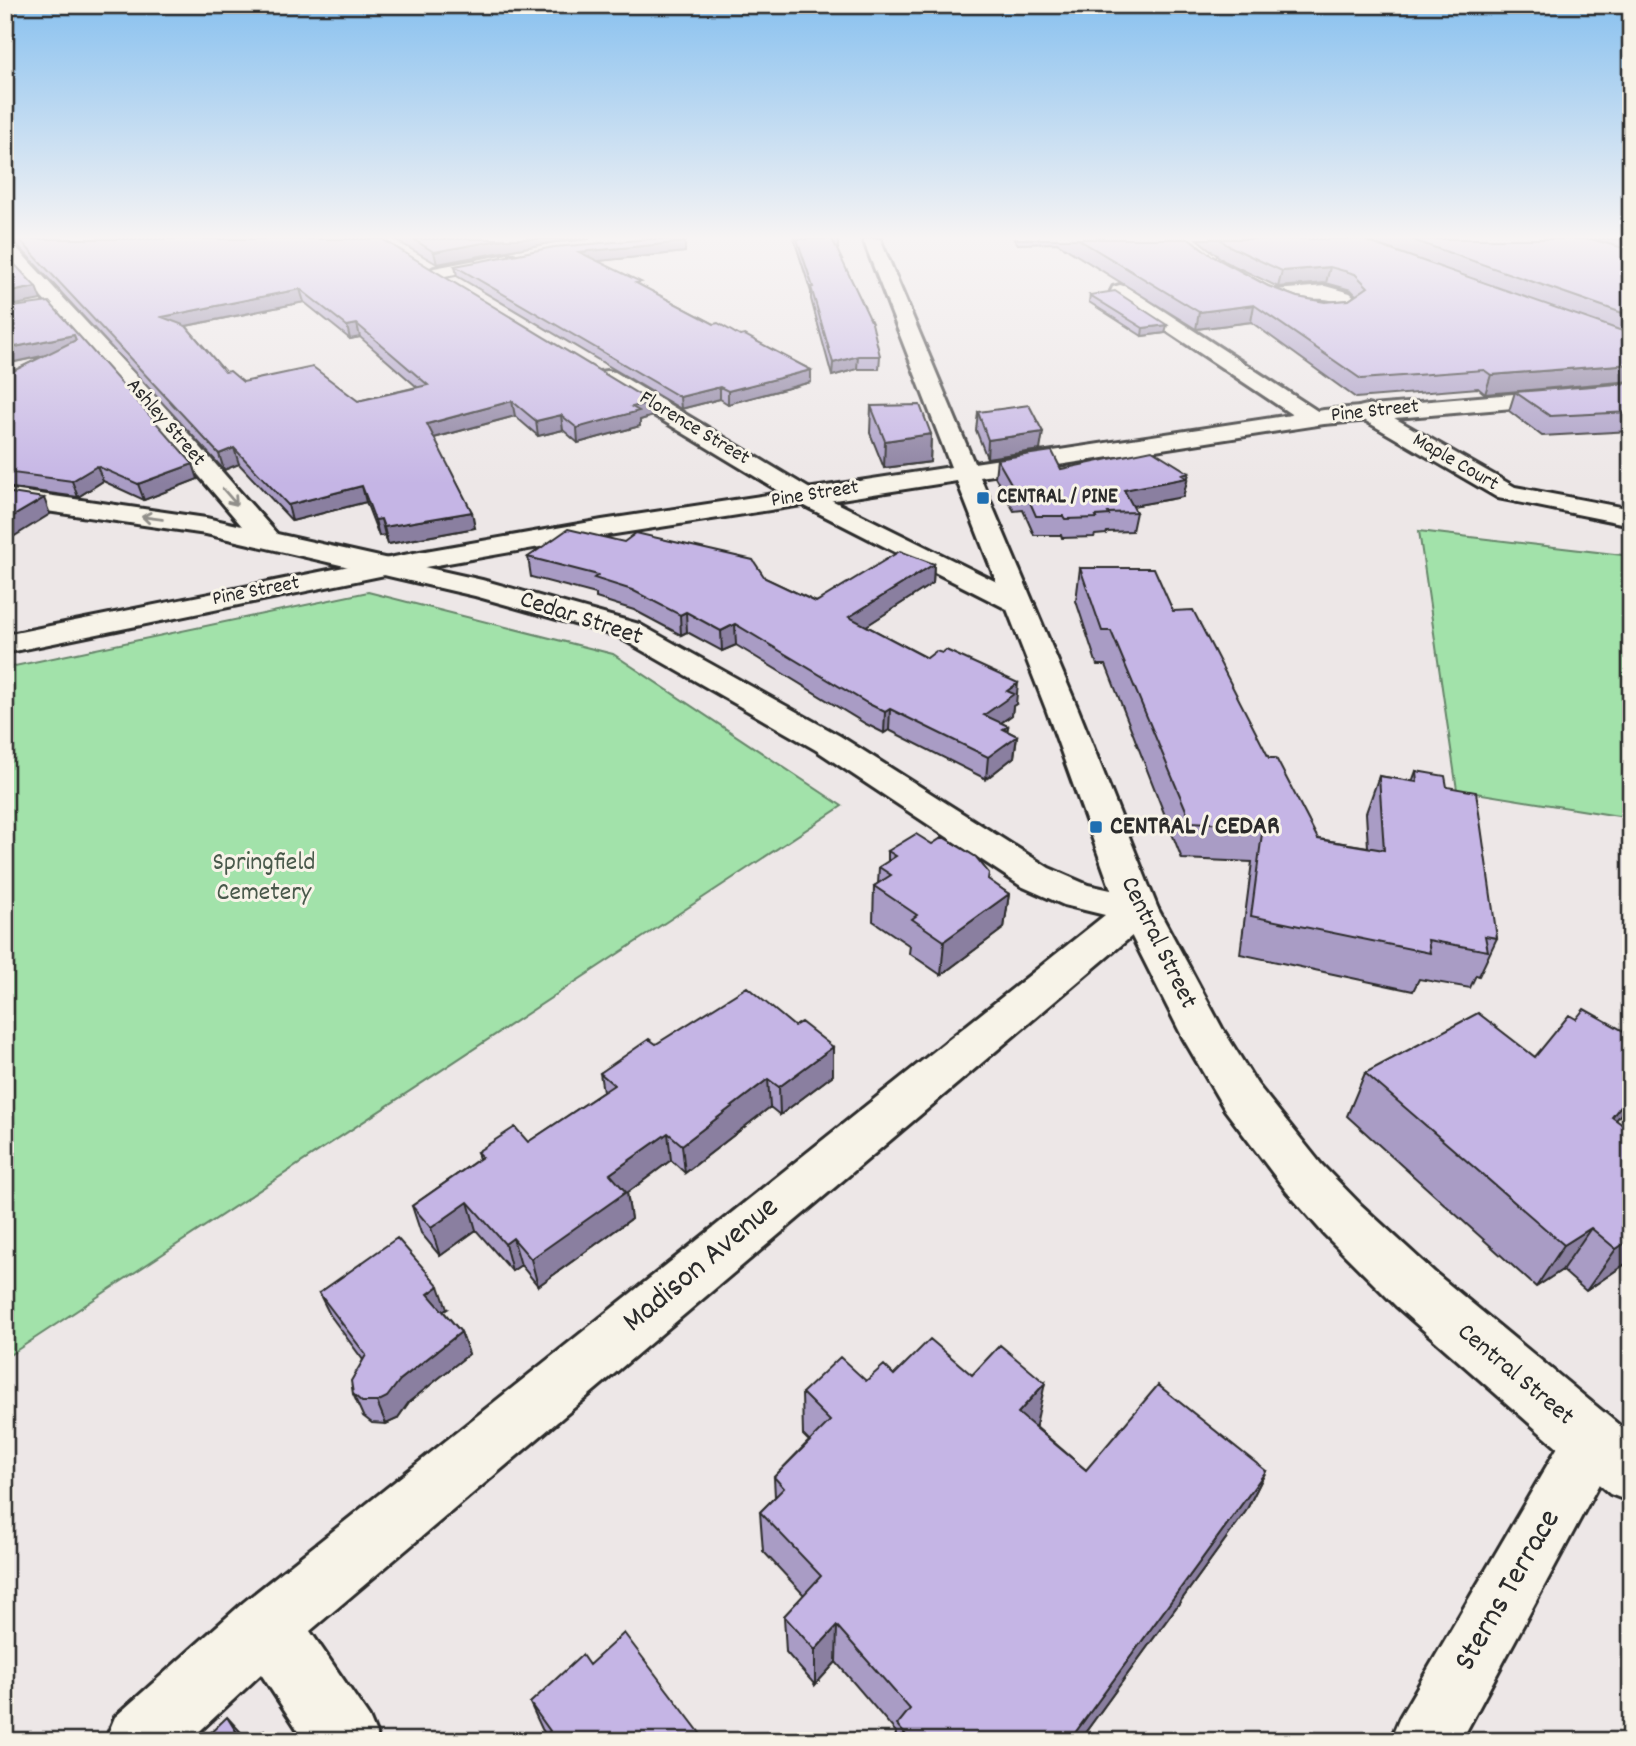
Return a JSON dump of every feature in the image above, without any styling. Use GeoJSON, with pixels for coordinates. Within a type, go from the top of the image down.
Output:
{"type":"FeatureCollection","features":[{"type":"Feature","properties":{"kind":"street","name":"Ashley Street"},"geometry":{"type":"LineString","coordinates":[[73,320],[267,539]]}},
{"type":"Feature","properties":{"kind":"street","name":"Central Street"},"geometry":{"type":"LineString","coordinates":[[903,320],[1062,709],[1138,909],[1205,1038],[1241,1097],[1304,1178],[1343,1220],[1415,1289],[1612,1457]]}},
{"type":"Feature","properties":{"kind":"street"},"geometry":{"type":"LineString","coordinates":[[1165,320],[1314,419]]}},
{"type":"Feature","properties":{"kind":"street","name":"Florence Street"},"geometry":{"type":"LineString","coordinates":[[585,363],[806,497],[1018,604]]}},
{"type":"Feature","properties":{"kind":"street","name":"Pine Street"},"geometry":{"type":"LineString","coordinates":[[5,644],[386,566],[589,530],[1314,419],[1367,412],[1631,391]]}},
{"type":"Feature","properties":{"kind":"street","name":"Maple Court"},"geometry":{"type":"LineString","coordinates":[[1367,412],[1507,493],[1631,517]]}},
{"type":"Feature","properties":{"kind":"street","name":"Cedar Street"},"geometry":{"type":"LineString","coordinates":[[5,497],[206,526],[267,539],[564,610],[628,630],[828,743],[1035,877],[1078,896],[1138,909]]}},
{"type":"Feature","properties":{"kind":"street","name":"Madison Avenue"},"geometry":{"type":"LineString","coordinates":[[139,1741],[267,1625],[1138,909]]}},
{"type":"Feature","properties":{"kind":"street","name":"Sterns Terrace"},"geometry":{"type":"LineString","coordinates":[[1424,1741],[1612,1457]]}},
{"type":"Feature","properties":{"kind":"street"},"geometry":{"type":"LineString","coordinates":[[267,1625],[345,1741]]}},
{"type":"Feature","properties":{"kind":"green space"},"geometry":{"type":"Polygon","coordinates":[[[1419,531],[1631,556],[1631,818],[1457,790],[1419,531]]]}},
{"type":"Feature","properties":{"kind":"green space","name":"Springfield Cemetery"},"geometry":{"type":"Polygon","coordinates":[[[368,592],[613,654],[842,806],[5,1358],[5,668],[368,592]]]}},
{"type":"Feature","properties":{"kind":"building"},"geometry":{"type":"Polygon","coordinates":[[[5,320],[65,320],[193,464],[138,484],[97,466],[72,481],[5,472],[5,375],[76,340],[74,335],[5,349],[5,320]]]}},
{"type":"Feature","properties":{"kind":"building"},"geometry":{"type":"Polygon","coordinates":[[[95,320],[171,320],[186,326],[225,372],[230,371],[243,382],[313,367],[358,401],[428,385],[357,324],[347,326],[340,320],[516,320],[651,402],[632,407],[639,411],[577,428],[561,415],[536,421],[512,401],[427,424],[472,512],[384,527],[381,519],[375,520],[362,486],[288,505],[234,448],[219,454],[95,320]]]}},
{"type":"Feature","properties":{"kind":"building"},"geometry":{"type":"Polygon","coordinates":[[[549,320],[707,320],[718,323],[740,336],[745,335],[811,370],[728,391],[720,387],[680,397],[549,320]]]}},
{"type":"Feature","properties":{"kind":"building"},"geometry":{"type":"Polygon","coordinates":[[[821,320],[871,320],[880,356],[858,356],[833,363],[821,320]]]}},
{"type":"Feature","properties":{"kind":"building"},"geometry":{"type":"Polygon","coordinates":[[[1131,320],[1160,320],[1167,325],[1143,328],[1131,320]]]}},
{"type":"Feature","properties":{"kind":"building"},"geometry":{"type":"Polygon","coordinates":[[[1276,320],[1592,320],[1631,334],[1631,364],[1491,375],[1484,370],[1361,379],[1276,320]]]}},
{"type":"Feature","properties":{"kind":"building"},"geometry":{"type":"Polygon","coordinates":[[[1631,383],[1631,412],[1550,416],[1515,392],[1631,383]]]}},
{"type":"Feature","properties":{"kind":"building"},"geometry":{"type":"Polygon","coordinates":[[[920,405],[931,434],[885,441],[871,406],[920,405]]]}},
{"type":"Feature","properties":{"kind":"building"},"geometry":{"type":"Polygon","coordinates":[[[1029,405],[1043,432],[988,440],[978,412],[1029,405]]]}},
{"type":"Feature","properties":{"kind":"building"},"geometry":{"type":"Polygon","coordinates":[[[1152,450],[1189,473],[1182,475],[1187,478],[1124,490],[1136,512],[1108,513],[1109,515],[1096,516],[1097,518],[1036,516],[1025,491],[1016,492],[997,459],[1052,451],[1061,469],[1152,450]]]}},
{"type":"Feature","properties":{"kind":"building"},"geometry":{"type":"Polygon","coordinates":[[[5,492],[44,498],[5,521],[5,492]]]}},
{"type":"Feature","properties":{"kind":"building"},"geometry":{"type":"Polygon","coordinates":[[[568,529],[624,542],[636,533],[753,560],[765,578],[816,602],[900,551],[934,564],[849,617],[927,658],[936,651],[942,653],[946,650],[1018,683],[1007,691],[1014,694],[984,715],[1008,726],[1003,729],[1017,736],[988,757],[890,709],[885,712],[867,703],[735,624],[721,631],[686,612],[680,615],[632,590],[594,578],[598,575],[528,557],[568,529]]]}},
{"type":"Feature","properties":{"kind":"building"},"geometry":{"type":"Polygon","coordinates":[[[1080,568],[1154,568],[1173,611],[1193,610],[1269,758],[1276,758],[1318,839],[1384,850],[1379,776],[1417,782],[1416,771],[1445,776],[1447,787],[1476,792],[1497,938],[1485,936],[1488,951],[1428,940],[1430,953],[1251,916],[1263,826],[1191,822],[1111,631],[1102,631],[1080,568]]]}},
{"type":"Feature","properties":{"kind":"building"},"geometry":{"type":"Polygon","coordinates":[[[916,834],[932,844],[943,837],[976,857],[989,873],[988,879],[1009,894],[944,941],[912,919],[917,915],[874,886],[891,875],[879,867],[896,856],[888,851],[916,834]]]}},
{"type":"Feature","properties":{"kind":"building"},"geometry":{"type":"Polygon","coordinates":[[[747,987],[794,1026],[801,1022],[833,1047],[779,1087],[768,1079],[682,1145],[668,1133],[610,1174],[626,1192],[531,1259],[513,1238],[505,1244],[468,1202],[431,1228],[412,1206],[482,1157],[477,1152],[515,1127],[528,1142],[614,1085],[600,1073],[649,1039],[656,1044],[747,987]]]}},
{"type":"Feature","properties":{"kind":"building"},"geometry":{"type":"Polygon","coordinates":[[[1584,1009],[1631,1035],[1631,1093],[1612,1117],[1631,1131],[1631,1239],[1616,1249],[1591,1228],[1564,1245],[1365,1073],[1478,1013],[1535,1057],[1569,1015],[1576,1019],[1584,1009]]]}},
{"type":"Feature","properties":{"kind":"building"},"geometry":{"type":"Polygon","coordinates":[[[397,1238],[439,1286],[428,1294],[461,1332],[400,1380],[387,1397],[377,1402],[362,1402],[353,1394],[351,1381],[366,1355],[319,1293],[397,1238]]]}},
{"type":"Feature","properties":{"kind":"building"},"geometry":{"type":"Polygon","coordinates":[[[930,1339],[972,1375],[1000,1345],[1045,1383],[1018,1413],[1086,1470],[1158,1385],[1266,1471],[1069,1741],[911,1741],[897,1725],[910,1709],[837,1626],[815,1650],[784,1616],[821,1576],[760,1512],[784,1488],[774,1477],[830,1421],[802,1393],[840,1357],[866,1381],[884,1365],[894,1375],[930,1339]]]}},
{"type":"Feature","properties":{"kind":"building"},"geometry":{"type":"Polygon","coordinates":[[[624,1633],[706,1741],[540,1741],[550,1731],[530,1703],[582,1655],[589,1665],[624,1633]]]}},
{"type":"Feature","properties":{"kind":"building"},"geometry":{"type":"Polygon","coordinates":[[[227,1717],[242,1741],[202,1741],[227,1717]]]}},
{"type":"Feature","properties":{"kind":"building"},"geometry":{"type":"Polygon","coordinates":[[[264,1730],[271,1741],[251,1741],[264,1730]]]}},
{"type":"Feature","properties":{"kind":"place","name":"CENTRAL / PINE"},"geometry":{"type":"Point","coordinates":[983,498]}},
{"type":"Feature","properties":{"kind":"place","name":"CENTRAL / CEDAR"},"geometry":{"type":"Point","coordinates":[1096,827]}}]}
